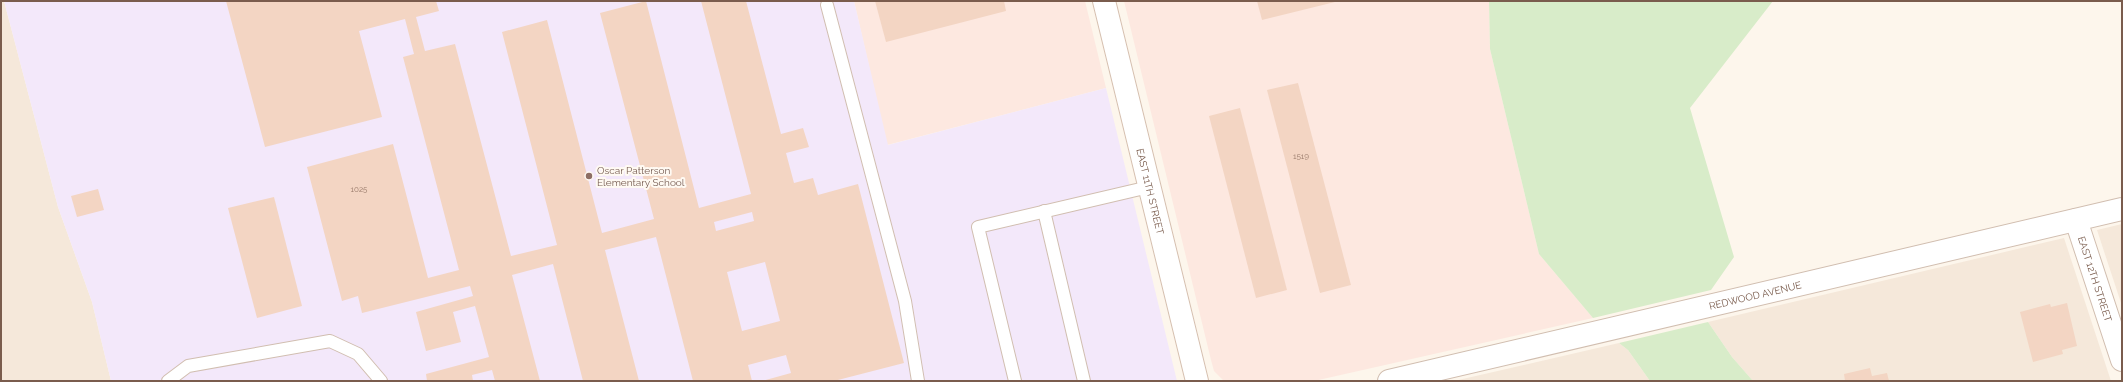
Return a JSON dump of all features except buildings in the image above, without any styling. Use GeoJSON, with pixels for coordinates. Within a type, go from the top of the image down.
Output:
{"type":"FeatureCollection","features":[{"type":"Feature","properties":{"kind":"street","name":"EAST 11TH STREET"},"geometry":{"type":"LineString","coordinates":[[1104,1],[1197,381]]}},
{"type":"Feature","properties":{"kind":"street","name":"REDWOOD AVENUE"},"geometry":{"type":"LineString","coordinates":[[1389,381],[2122,209]]}},
{"type":"Feature","properties":{"kind":"street","name":"EAST 12TH STREET"},"geometry":{"type":"LineString","coordinates":[[2076,220],[2122,360]]}},
{"type":"Feature","properties":{"kind":"lane"},"geometry":{"type":"LineString","coordinates":[[828,5],[905,301],[918,381]]}},
{"type":"Feature","properties":{"kind":"lane"},"geometry":{"type":"LineString","coordinates":[[1015,381],[978,227],[1149,187]]}},
{"type":"Feature","properties":{"kind":"lane"},"geometry":{"type":"LineString","coordinates":[[1044,211],[1084,381]]}},
{"type":"Feature","properties":{"kind":"lane"},"geometry":{"type":"LineString","coordinates":[[168,381],[188,366],[330,341],[358,354],[381,381]]}},
{"type":"Feature","properties":{"kind":"shaded area"},"geometry":{"type":"Polygon","coordinates":[[[1,1],[4,1],[58,207],[92,302],[111,381],[1,381],[1,1]]]}},
{"type":"Feature","properties":{"kind":"shaded area","name":"Oscar Patterson Elementary School"},"geometry":{"type":"Polygon","coordinates":[[[4,1],[854,1],[888,145],[1106,88],[1177,381],[111,381],[92,302],[58,207],[4,1]]]}},
{"type":"Feature","properties":{"kind":"shaded area"},"geometry":{"type":"Polygon","coordinates":[[[854,1],[1085,1],[1106,88],[887,145],[854,1]]]}},
{"type":"Feature","properties":{"kind":"shaded area"},"geometry":{"type":"Polygon","coordinates":[[[1124,1],[1489,1],[1490,49],[1539,254],[1593,318],[1314,381],[1224,381],[1214,371],[1211,360],[1124,1]]]}},
{"type":"Feature","properties":{"kind":"shaded area"},"geometry":{"type":"Polygon","coordinates":[[[2122,224],[2122,306],[2097,230],[2122,224]]]}},
{"type":"Feature","properties":{"kind":"shaded area"},"geometry":{"type":"Polygon","coordinates":[[[2064,238],[2111,381],[1753,381],[1732,357],[1708,322],[2064,238]]]}},
{"type":"Feature","properties":{"kind":"shaded area"},"geometry":{"type":"Polygon","coordinates":[[[1619,343],[1628,350],[1650,381],[1454,381],[1619,343]]]}},
{"type":"Feature","properties":{"kind":"green space"},"geometry":{"type":"Polygon","coordinates":[[[1489,1],[1773,1],[1690,108],[1734,257],[1711,290],[1593,318],[1539,254],[1490,49],[1489,1]]]}},
{"type":"Feature","properties":{"kind":"green space"},"geometry":{"type":"Polygon","coordinates":[[[1708,322],[1732,357],[1753,381],[1650,381],[1628,350],[1619,343],[1708,322]]]}},
{"type":"Feature","properties":{"kind":"place","name":"Oscar Patterson Elementary School"},"geometry":{"type":"Point","coordinates":[589,176]}}]}
